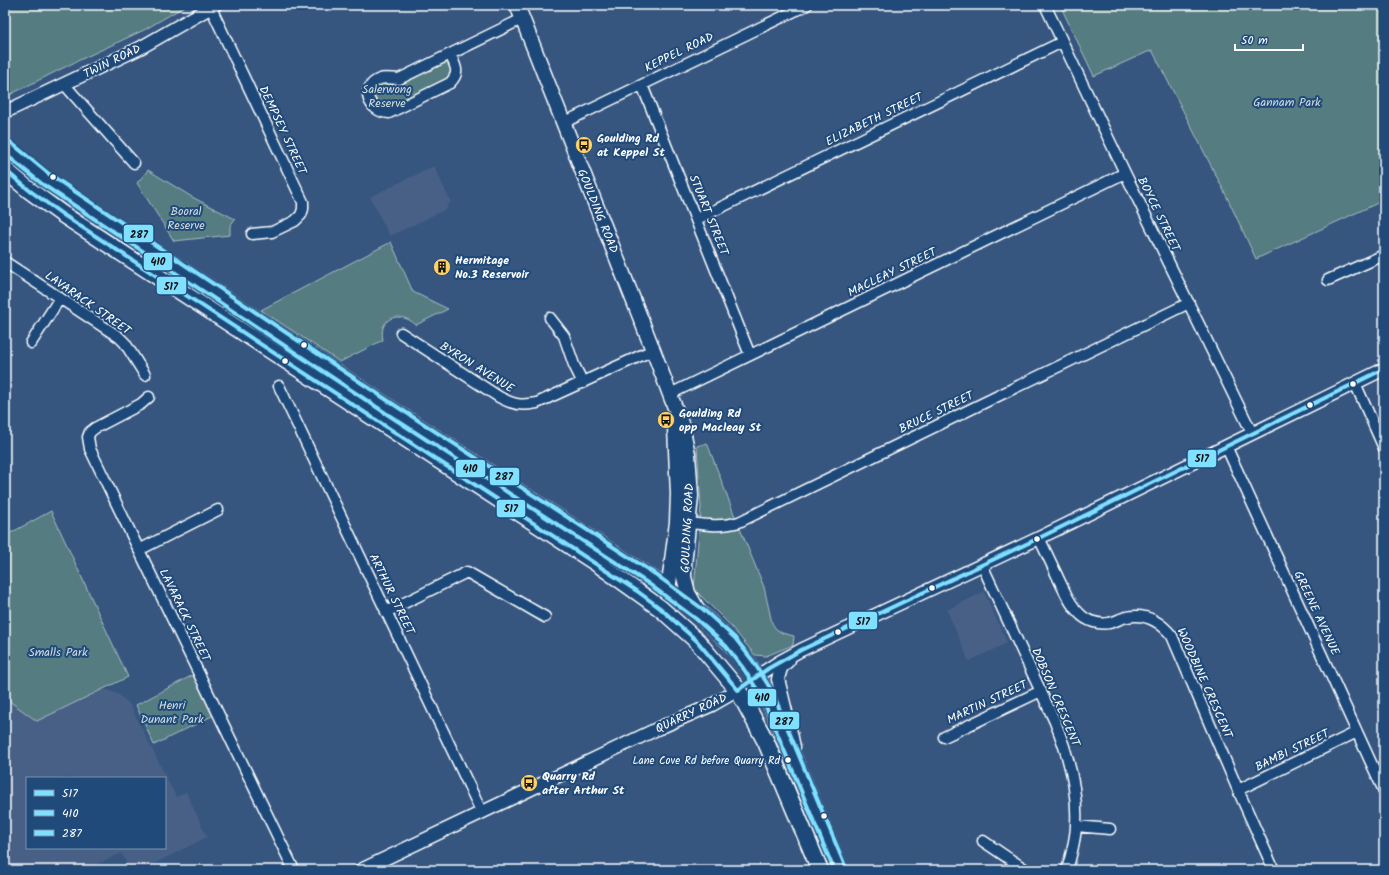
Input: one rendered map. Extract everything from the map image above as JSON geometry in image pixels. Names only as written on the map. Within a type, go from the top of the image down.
[{"type":"highway","points":[[5,146],[52,184],[668,591],[700,614],[730,642],[768,694],[840,870]]},
{"type":"highway","points":[[5,170],[62,214],[607,570],[660,608],[697,641],[738,690],[766,742],[819,870]]},
{"type":"highway","name":"GOULDING ROAD","points":[[668,591],[672,604],[697,641]]},
{"type":"highway","name":"QUARRY ROAD","points":[[738,690],[756,677]]},
{"type":"main road","name":"GOULDING ROAD","points":[[517,5],[682,426],[688,454],[691,496],[683,523],[668,591]]},
{"type":"main road","name":"GOULDING ROAD","points":[[683,523],[685,581],[690,599],[700,614]]},
{"type":"street","name":"KEPPEL ROAD","points":[[563,123],[807,5]]},
{"type":"street","name":"BOYCE STREET","points":[[1045,5],[1252,433]]},
{"type":"street","name":"TWIN ROAD","points":[[5,112],[140,48],[213,6]]},
{"type":"street","name":"DEMPSEY STREET","points":[[213,6],[303,202],[301,215],[295,221],[272,232],[252,234]]},
{"type":"street","points":[[450,54],[457,73],[455,78],[450,83],[388,113],[379,111],[370,103],[368,94],[374,82],[380,79],[399,78],[522,19]]},
{"type":"street","name":"ELIZABETH STREET","points":[[697,219],[1062,42]]},
{"type":"street","points":[[64,84],[134,163]]},
{"type":"street","name":"STUART STREET","points":[[642,85],[697,219],[750,355]]},
{"type":"street","name":"MACLEAY STREET","points":[[670,394],[1125,173]]},
{"type":"street","points":[[1328,280],[1384,255]]},
{"type":"street","name":"LAVARACK STREET","points":[[5,262],[119,337],[125,343],[145,375]]},
{"type":"street","points":[[31,343],[60,298]]},
{"type":"street","name":"BRUCE STREET","points":[[683,523],[718,526],[739,522],[1189,303]]},
{"type":"street","points":[[550,318],[564,336],[574,365],[583,382]]},
{"type":"street","name":"BYRON AVENUE","points":[[401,333],[499,397],[511,403],[524,406],[537,403],[653,350]]},
{"type":"street","name":"QUARRY ROAD","points":[[756,677],[801,650],[1039,538],[1384,369]]},
{"type":"street","points":[[1355,383],[1384,448]]},
{"type":"street","name":"ARTHUR STREET","points":[[279,386],[482,813]]},
{"type":"street","name":"LAVARACK STREET","points":[[149,397],[141,404],[90,432],[88,437],[90,449],[294,870]]},
{"type":"street","name":"GREENE AVENUE","points":[[1226,446],[1384,791]]},
{"type":"street","points":[[139,550],[218,510]]},
{"type":"street","name":"WOODBINE CRESCENT","points":[[1039,538],[1073,606],[1085,618],[1093,622],[1109,623],[1127,617],[1147,617],[1154,619],[1167,630],[1175,643],[1274,870]]},
{"type":"street","name":"DOBSON CRESCENT","points":[[982,565],[1064,745],[1070,766],[1076,808],[1076,826],[1067,870]]},
{"type":"street","points":[[386,612],[467,572],[545,617]]},
{"type":"street","points":[[796,765],[792,734],[778,679],[781,668],[801,650]]},
{"type":"street","name":"QUARRY ROAD","points":[[361,870],[659,728],[712,705],[738,690]]},
{"type":"street","name":"MARTIN STREET","points":[[944,736],[1040,691]]},
{"type":"street","name":"BAMBI STREET","points":[[1238,790],[1357,732]]},
{"type":"street","points":[[1076,826],[1110,829]]},
{"type":"street","points":[[983,841],[1026,870]]},
{"type":"shaded area","points":[[434,166],[451,203],[446,205],[448,208],[390,236],[370,197]]},
{"type":"shaded area","points":[[984,592],[1007,643],[969,661],[947,610]]},
{"type":"shaded area","points":[[104,689],[118,694],[130,705],[166,777],[176,797],[186,792],[207,837],[141,870],[130,870],[122,853],[84,870],[5,870],[5,698],[37,721]]},
{"type":"green space","points":[[5,5],[187,5],[144,30],[5,97]]},
{"type":"green space","name":"Gannam Park","points":[[1060,5],[1384,5],[1384,205],[1382,201],[1256,259],[1225,193],[1152,50],[1094,76]]},
{"type":"green space","name":"Salerwong Reserve","points":[[446,61],[451,66],[452,76],[391,108],[380,108],[372,96],[374,90],[381,84]]},
{"type":"green space","name":"Booral Reserve","points":[[148,170],[192,197],[235,219],[230,226],[230,235],[174,241],[137,183]]},
{"type":"green space","points":[[391,242],[413,292],[448,309],[416,325],[410,320],[397,317],[392,318],[387,321],[384,326],[382,332],[383,340],[340,362],[261,310]]},
{"type":"green space","points":[[707,443],[764,587],[772,623],[776,629],[782,633],[794,636],[793,645],[766,656],[755,655],[728,623],[694,589],[701,507],[697,446]]},
{"type":"green space","name":"Smalls Park","points":[[51,511],[128,677],[37,721],[5,698],[5,536]]},
{"type":"green space","name":"Henri Dunant Park","points":[[195,674],[214,715],[154,745],[136,705]]},
{"type":"transit line","name":"287","points":[[9,141],[49,174],[393,404],[655,574],[704,610],[735,638],[753,661],[772,691],[846,868]]},
{"type":"transit line","name":"410","points":[[5,154],[42,184],[387,414],[649,584],[696,619],[726,646],[743,668],[762,697],[834,870]]},
{"type":"transit line","name":"517","points":[[5,170],[62,214],[637,591],[660,608],[697,641],[738,690],[769,668],[801,650],[1039,538],[1384,369]]},
{"type":"place","name":"Goulding Rd at Keppel St","points":[[584,145]]},
{"type":"place","name":"Hermitage No.3 Reservoir","points":[[442,267]]},
{"type":"place","name":"Goulding Rd opp Macleay St","points":[[666,420]]},
{"type":"place","name":"Lane Cove Rd before Quarry Rd","points":[[788,760]]},
{"type":"place","name":"Quarry Rd after Arthur St","points":[[529,783]]}]
